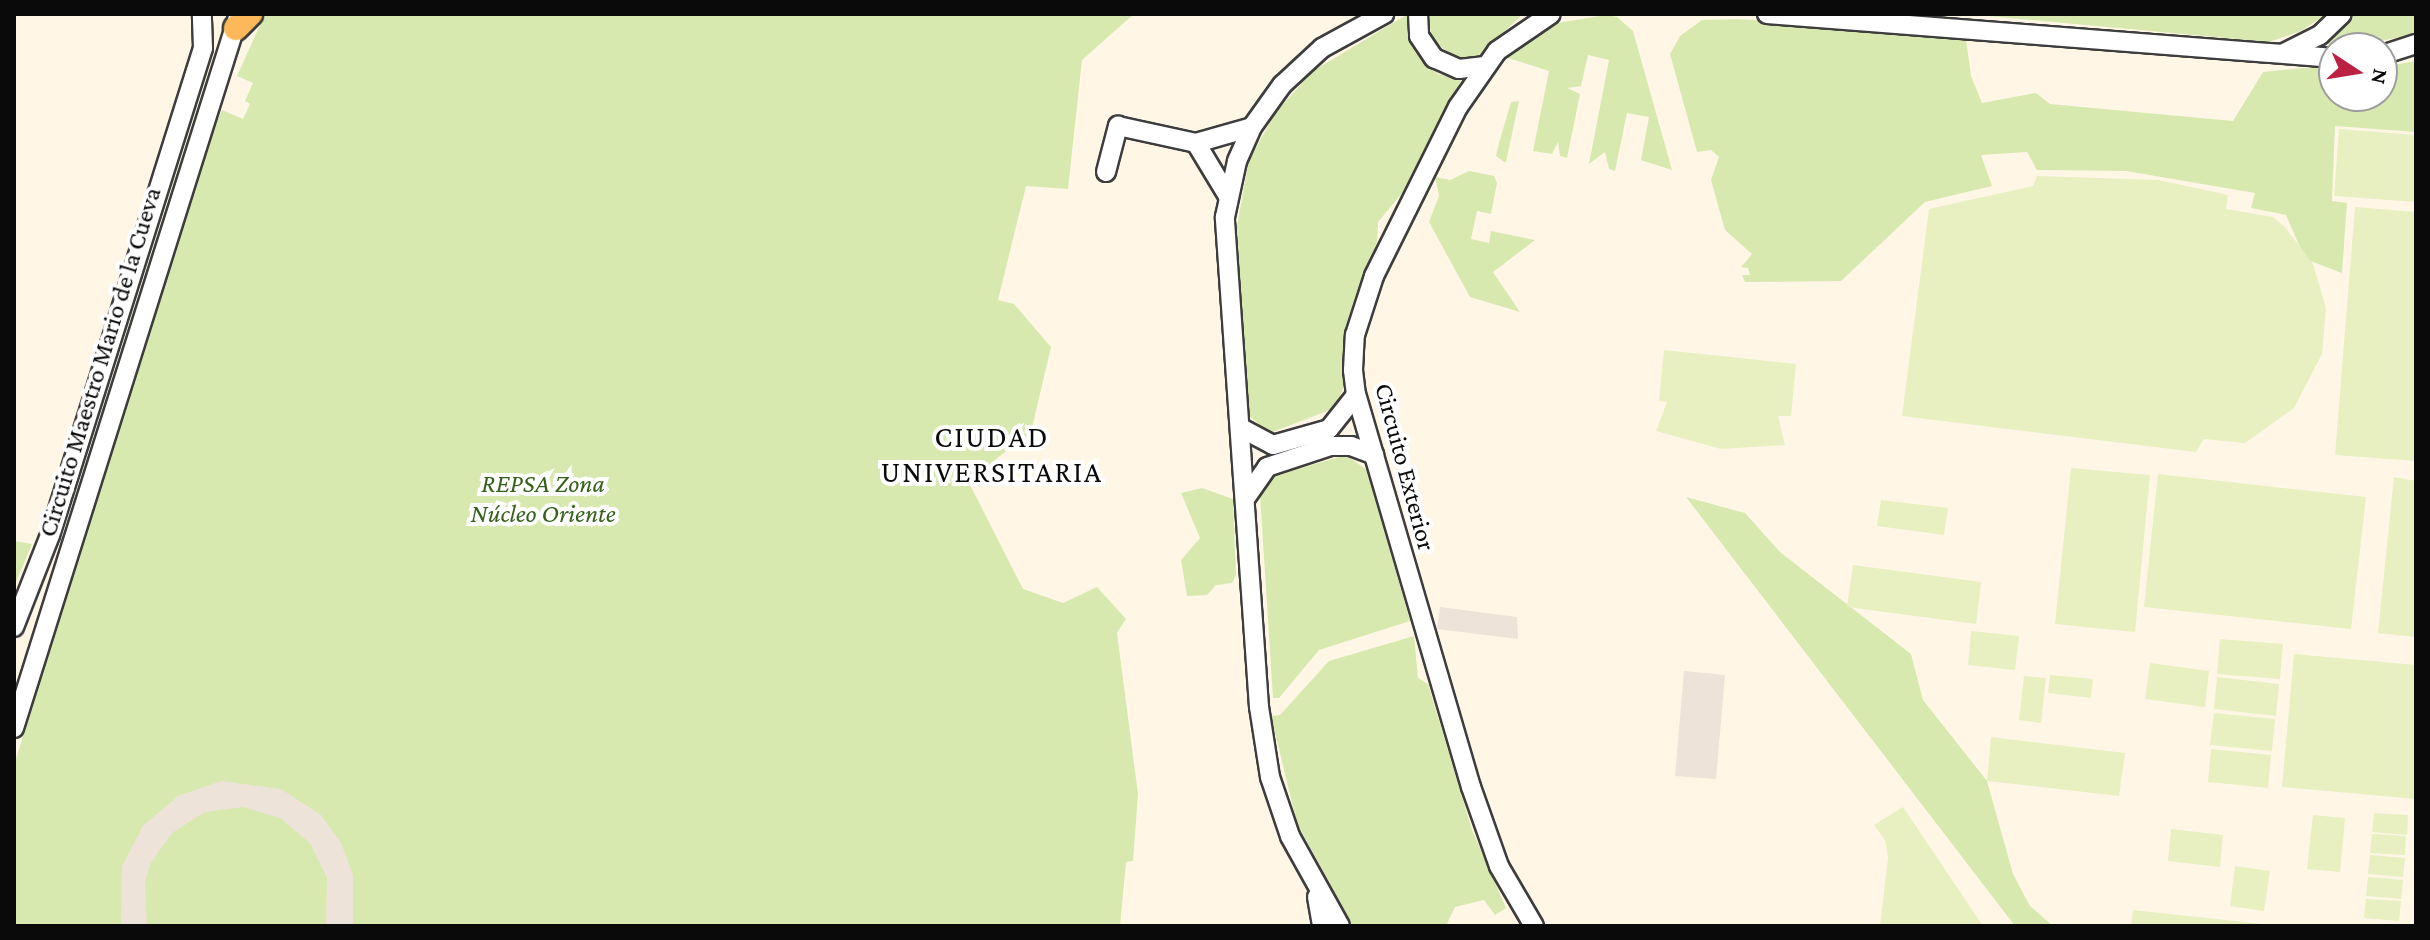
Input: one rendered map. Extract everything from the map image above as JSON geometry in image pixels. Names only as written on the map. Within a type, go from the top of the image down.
[{"type":"street","points":[[1340,926],[1313,883],[1270,777],[1259,707],[1247,496],[1225,249],[1228,196],[1252,127],[1305,62],[1384,14]]},
{"type":"street","points":[[1418,14],[1419,36],[1434,58],[1459,69],[1483,66]]},
{"type":"street","name":"Circuito Exterior","points":[[1534,926],[1499,866],[1471,787],[1356,395],[1355,335],[1366,296],[1415,189],[1483,66],[1521,30],[1551,14]]},
{"type":"street","points":[[1767,14],[2318,56]]},
{"type":"street","points":[[1945,14],[1961,27]]},
{"type":"street","points":[[2284,53],[2320,35],[2342,14]]},
{"type":"street","points":[[200,16],[241,19]]},
{"type":"street","name":"Circuito Maestro Mario de la Cueva","points":[[14,627],[50,535],[198,63],[200,16]]},
{"type":"street","name":"Circuito Maestro Mario de la Cueva","points":[[14,728],[241,19]]},
{"type":"street","points":[[1106,172],[1118,126],[1196,143],[1252,127]]},
{"type":"street","points":[[1196,143],[1228,196]]},
{"type":"street","points":[[1241,428],[1273,445],[1329,429],[1356,395]]},
{"type":"street","points":[[1247,496],[1267,467],[1331,446],[1351,446],[1374,455]]},
{"type":"street","points":[[1313,883],[1322,926]]},
{"type":"green space","name":"REPSA Zona Núcleo Oriente","points":[[265,14],[1134,14],[1082,60],[1068,189],[1026,186],[998,300],[1014,304],[1051,347],[1031,432],[968,481],[1023,589],[1063,603],[1097,587],[1126,619],[1117,633],[1138,794],[1133,861],[1126,862],[1120,926],[14,926],[14,765],[213,131],[222,110],[243,119],[250,104],[245,101],[253,83],[237,76]]},
{"type":"green space","points":[[1408,14],[1409,39],[1421,59],[1438,74],[1461,80],[1402,193],[1378,222],[1377,242],[1348,319],[1344,386],[1335,408],[1270,433],[1248,415],[1237,226],[1249,160],[1276,112],[1313,71]]},
{"type":"green space","points":[[1428,14],[1523,14],[1475,59],[1459,60],[1432,40]]},
{"type":"green space","points":[[1966,14],[2327,14],[2301,31],[2269,42]]},
{"type":"green space","points":[[2354,14],[2414,14],[2416,34],[2398,38],[2398,32],[2332,32]]},
{"type":"green space","points":[[1606,15],[1617,17],[1633,31],[1672,170],[1641,160],[1649,117],[1627,113],[1615,171],[1609,169],[1605,152],[1589,164],[1609,60],[1588,55],[1581,86],[1567,88],[1580,94],[1567,158],[1560,156],[1558,142],[1552,154],[1533,151],[1549,71],[1505,57],[1557,23]]},
{"type":"green space","points":[[1738,19],[1965,32],[1971,76],[1982,103],[2036,93],[2050,104],[2233,121],[2263,72],[2318,67],[2318,112],[2398,112],[2398,64],[2416,61],[2416,132],[2335,126],[2332,201],[2347,203],[2342,273],[2305,259],[2286,215],[2251,208],[2255,193],[2126,171],[2037,170],[2027,152],[1981,155],[1992,186],[1925,202],[1841,281],[1745,282],[1742,275],[1750,275],[1748,268],[1741,267],[1752,254],[1725,230],[1711,180],[1719,157],[1711,150],[1697,152],[1670,54],[1680,36],[1702,20]]},
{"type":"green space","points":[[1519,101],[1504,162],[1496,156],[1499,143],[1511,102]]},
{"type":"green space","points":[[2339,129],[2416,135],[2416,202],[2334,196]]},
{"type":"green space","points":[[1469,171],[1494,176],[1497,183],[1491,214],[1477,211],[1471,239],[1489,243],[1491,231],[1535,240],[1493,272],[1520,312],[1470,297],[1429,222],[1439,196],[1435,177],[1450,180]]},
{"type":"green space","points":[[2037,176],[2159,180],[2228,195],[2226,209],[2273,217],[2285,227],[2313,264],[2326,308],[2322,354],[2294,408],[2245,443],[2204,439],[2196,452],[1902,416],[1929,209],[2033,186]]},
{"type":"green space","points":[[2355,207],[2416,212],[2416,461],[2335,455]]},
{"type":"green space","points":[[1664,350],[1796,364],[1791,416],[1778,416],[1785,445],[1721,449],[1656,431],[1667,402],[1659,401]]},
{"type":"green space","points":[[1346,455],[1367,470],[1410,621],[1319,650],[1279,698],[1273,698],[1260,495],[1273,476]]},
{"type":"green space","points":[[2071,468],[2150,475],[2135,632],[2055,624]]},
{"type":"green space","points":[[2158,474],[2366,497],[2351,629],[2144,607]]},
{"type":"green space","points":[[2394,477],[2416,481],[2416,637],[2378,633]]},
{"type":"green space","points":[[1202,488],[1233,499],[1236,575],[1232,583],[1216,585],[1207,595],[1187,596],[1181,560],[1200,538],[1181,493]]},
{"type":"green space","points":[[1686,497],[1745,513],[1780,552],[1911,654],[1923,700],[1987,781],[2013,874],[2030,906],[2053,926],[2015,926]]},
{"type":"green space","points":[[1881,500],[1948,508],[1944,535],[1877,526]]},
{"type":"green space","points":[[14,541],[32,544],[14,587]]},
{"type":"green space","points":[[1853,565],[1981,582],[1976,624],[1847,607]]},
{"type":"green space","points":[[1971,631],[2019,636],[2015,670],[1968,665]]},
{"type":"green space","points":[[1414,636],[1418,678],[1428,684],[1472,830],[1506,908],[1495,915],[1484,900],[1455,907],[1446,926],[1353,926],[1297,823],[1271,716],[1280,715],[1329,661]]},
{"type":"green space","points":[[2220,639],[2283,644],[2280,679],[2217,674]]},
{"type":"green space","points":[[2294,654],[2416,665],[2416,799],[2282,787]]},
{"type":"green space","points":[[2150,663],[2209,671],[2205,707],[2145,699]]},
{"type":"green space","points":[[2050,675],[2093,679],[2091,698],[2048,693]]},
{"type":"green space","points":[[2024,676],[2046,678],[2041,723],[2019,720]]},
{"type":"green space","points":[[2217,677],[2279,684],[2276,716],[2214,709]]},
{"type":"green space","points":[[2214,713],[2275,719],[2272,751],[2210,745]]},
{"type":"green space","points":[[1991,737],[2125,753],[2119,796],[1987,781]]},
{"type":"green space","points":[[2211,749],[2271,755],[2268,788],[2208,782]]},
{"type":"green space","points":[[1903,807],[1983,926],[1880,926],[1888,858],[1885,840],[1874,825]]},
{"type":"green space","points":[[2374,813],[2408,815],[2407,835],[2372,832]]},
{"type":"green space","points":[[2313,815],[2345,818],[2340,872],[2307,869]]},
{"type":"green space","points":[[2171,829],[2223,835],[2220,867],[2168,861]]},
{"type":"green space","points":[[2372,834],[2406,836],[2405,855],[2370,853]]},
{"type":"green space","points":[[2370,855],[2405,858],[2403,877],[2368,874]]},
{"type":"green space","points":[[2235,866],[2270,871],[2264,911],[2230,906]]},
{"type":"green space","points":[[2368,877],[2403,880],[2401,899],[2366,896]]},
{"type":"green space","points":[[2366,899],[2401,901],[2399,921],[2364,918]]},
{"type":"green space","points":[[2133,910],[2262,924],[2131,926]]},
{"type":"shaded area","points":[[1440,607],[1517,617],[1518,639],[1437,629]]},
{"type":"shaded area","points":[[1684,671],[1725,675],[1716,779],[1675,776]]},
{"type":"shaded area","points":[[221,781],[281,789],[321,815],[341,843],[353,875],[353,926],[326,926],[327,878],[310,843],[280,818],[243,807],[205,812],[172,833],[150,864],[145,884],[147,926],[121,926],[122,866],[143,826],[178,796]]},
{"type":"district","name":"CIUDAD UNIVERSITARIA","points":[[992,454]]}]
